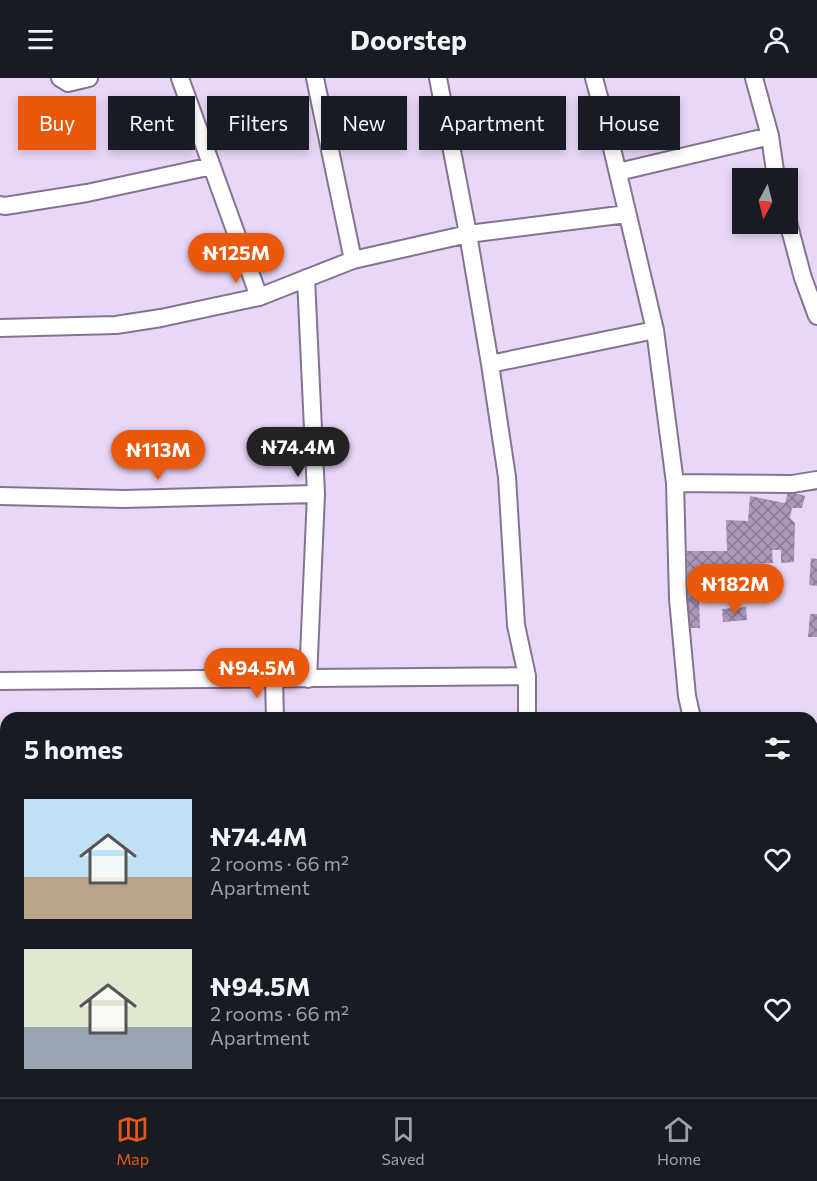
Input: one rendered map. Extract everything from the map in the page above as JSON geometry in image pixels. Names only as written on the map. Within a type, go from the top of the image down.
[{"type":"street","points":[[60,78],[68,83],[88,78]]},
{"type":"street","points":[[180,78],[259,297]]},
{"type":"street","points":[[315,78],[353,260]]},
{"type":"street","points":[[438,78],[468,234],[507,477],[516,625],[527,676],[527,712]]},
{"type":"street","points":[[594,78],[655,330],[675,483],[678,599],[687,696],[691,712]]},
{"type":"street","points":[[754,78],[770,136],[775,168]]},
{"type":"street","points":[[618,172],[770,136]]},
{"type":"street","points":[[0,205],[5,207],[87,193],[212,166]]},
{"type":"street","points":[[0,328],[116,325],[161,318],[259,297],[353,260],[468,234],[627,214]]},
{"type":"street","points":[[791,234],[803,278],[817,316]]},
{"type":"street","points":[[306,278],[316,494],[308,679]]},
{"type":"street","points":[[490,364],[655,330]]},
{"type":"street","points":[[675,483],[792,484],[817,480]]},
{"type":"street","points":[[0,496],[124,499],[316,494]]},
{"type":"street","points":[[0,681],[527,676]]},
{"type":"street","points":[[274,679],[274,712]]},
{"type":"building","points":[[788,491],[805,496],[802,508],[792,508],[790,518],[795,523],[794,562],[781,563],[781,550],[772,550],[773,563],[740,565],[741,571],[772,573],[771,584],[741,583],[739,597],[711,597],[709,582],[702,581],[703,569],[727,571],[727,564],[698,565],[700,628],[688,628],[687,551],[727,551],[726,520],[748,521],[750,496],[785,503]]},
{"type":"building","points":[[811,558],[817,559],[817,586],[809,585]]},
{"type":"building","points":[[746,607],[747,620],[723,622],[722,609]]},
{"type":"building","points":[[810,614],[817,614],[817,637],[808,637]]}]
